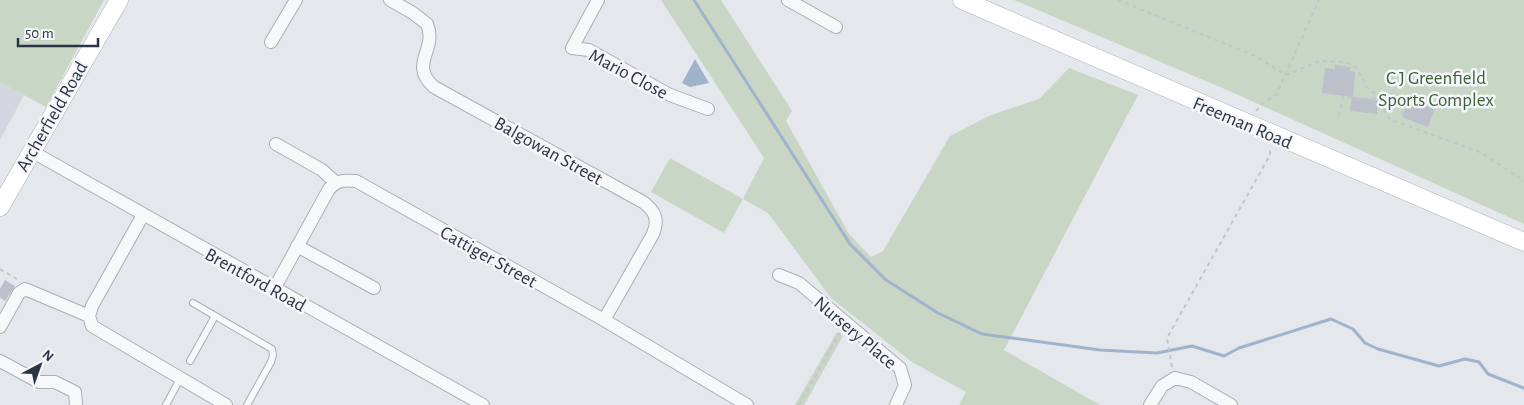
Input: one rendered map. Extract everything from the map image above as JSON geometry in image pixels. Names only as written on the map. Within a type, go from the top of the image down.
[{"type":"street","name":"Archerfield Road","points":[[0,207],[119,0]]},
{"type":"street","points":[[271,42],[296,0]]},
{"type":"street","name":"Balgowan Street","points":[[390,0],[413,13],[427,24],[430,40],[422,66],[427,81],[434,87],[642,202],[654,212],[656,220],[653,234],[604,320]]},
{"type":"street","name":"Mario Close","points":[[598,0],[572,48],[589,50],[670,95],[708,109]]},
{"type":"street","points":[[788,0],[836,27]]},
{"type":"street","name":"Freeman Road","points":[[962,0],[1524,242]]},
{"type":"street","points":[[274,289],[329,189],[335,182],[322,170],[276,144]]},
{"type":"street","name":"Brentford Road","points":[[31,151],[482,405]]},
{"type":"street","name":"Cattiger Street","points":[[335,182],[344,180],[356,181],[604,320],[747,405]]},
{"type":"street","points":[[144,215],[92,306],[89,316],[92,326],[100,333],[226,405]]},
{"type":"street","points":[[298,246],[374,288]]},
{"type":"street","name":"Nursery Place","points":[[779,275],[799,283],[900,368],[905,385],[896,405]]},
{"type":"street","points":[[0,327],[19,293],[25,289],[89,316]]},
{"type":"street","points":[[0,361],[39,382],[55,382],[75,392],[76,405]]},
{"type":"street","points":[[1150,405],[1162,386],[1169,380],[1183,379],[1231,405]]},
{"type":"lane","points":[[193,304],[272,349],[271,362],[247,405]]},
{"type":"lane","points":[[190,361],[215,316]]},
{"type":"lane","points":[[166,405],[180,379]]},
{"type":"path","points":[[1118,0],[1255,56],[1286,75]]},
{"type":"path","points":[[1256,112],[1264,102],[1276,95],[1319,0]]},
{"type":"path","points":[[1286,75],[1320,61],[1346,62],[1356,67],[1369,90],[1382,98],[1385,113],[1391,120],[1480,152],[1524,181]]},
{"type":"path","points":[[1339,116],[1343,97],[1379,99],[1391,93],[1407,99],[1401,116]]},
{"type":"path","points":[[1172,356],[1168,343],[1169,334],[1270,155],[1269,146]]},
{"type":"path","points":[[0,269],[18,279],[25,289]]},
{"type":"path","points":[[799,405],[846,323]]},
{"type":"shaded area","points":[[0,82],[24,95],[0,140]]},
{"type":"green space","points":[[0,0],[104,0],[46,107],[0,82]]},
{"type":"green space","points":[[661,0],[721,0],[792,111],[786,121],[849,234],[871,257],[883,251],[950,136],[991,115],[1039,99],[1069,68],[1138,95],[1004,350],[1100,405],[959,405],[966,392],[912,362],[831,298],[768,213],[743,199],[764,158]]},
{"type":"green space","name":"C J Greenfield Sports Complex","points":[[1014,0],[1524,0],[1524,224],[1234,93]]},
{"type":"green space","points":[[670,158],[743,199],[724,233],[651,192]]},
{"type":"green space","points":[[837,332],[843,336],[804,405],[795,405]]},
{"type":"water","points":[[695,59],[709,83],[690,87],[682,83]]},
{"type":"building","points":[[1335,65],[1351,67],[1350,71],[1355,72],[1353,97],[1322,93],[1325,68],[1335,69]]},
{"type":"building","points":[[1352,97],[1378,100],[1377,114],[1350,111]]},
{"type":"building","points":[[1409,99],[1435,109],[1428,127],[1402,117]]},
{"type":"building","points":[[5,280],[15,286],[5,301],[0,297],[0,289]]},
{"type":"waterway","points":[[694,0],[850,244],[886,280],[938,313],[982,334],[1100,350],[1157,353],[1192,346],[1224,356],[1239,348],[1331,319],[1353,329],[1365,343],[1378,349],[1439,366],[1465,359],[1479,362],[1488,374],[1524,388]]}]
